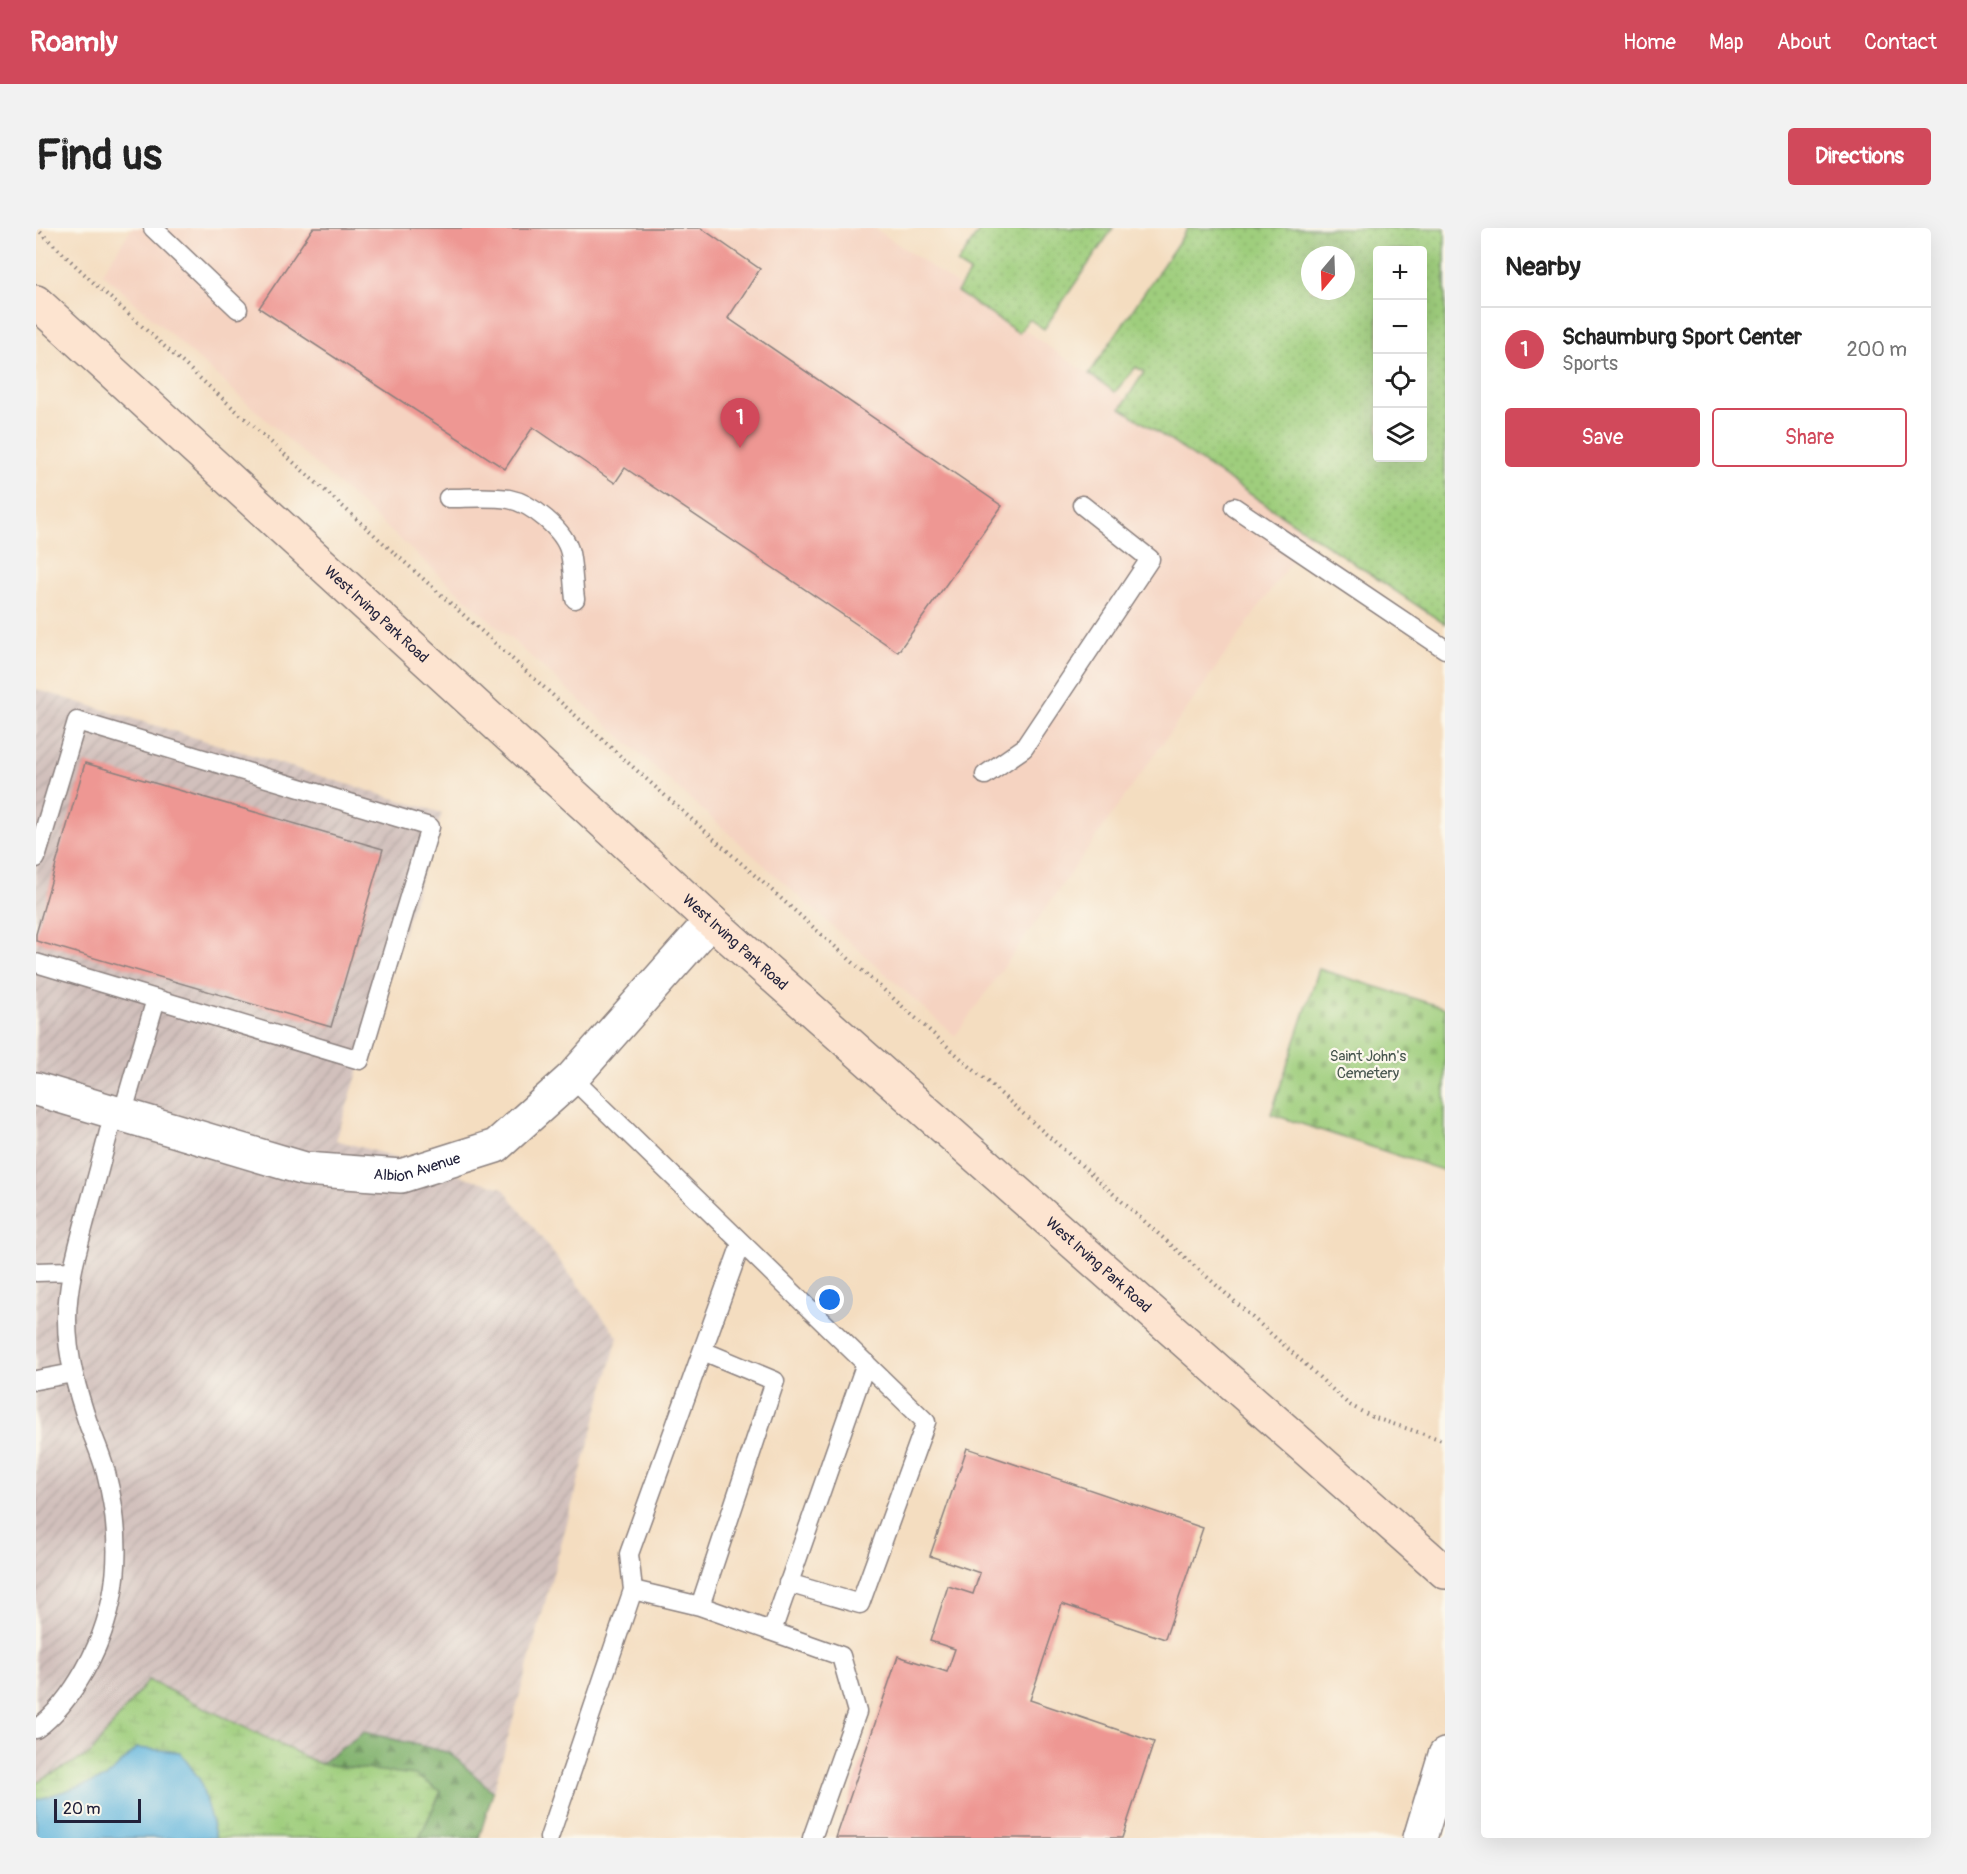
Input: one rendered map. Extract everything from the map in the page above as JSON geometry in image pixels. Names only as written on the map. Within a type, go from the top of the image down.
[{"type":"main road","name":"West Irving Park Road","points":[[36,302],[711,921],[1445,1572]]},
{"type":"street","name":"Albion Avenue","points":[[36,1089],[305,1169],[401,1176],[496,1146],[572,1078],[711,921]]},
{"type":"street","points":[[1420,1838],[1445,1755]]},
{"type":"lane","points":[[153,228],[238,309]]},
{"type":"lane","points":[[448,498],[508,499],[524,504],[545,518],[558,530],[570,551],[575,599]]},
{"type":"lane","points":[[986,775],[1024,748],[1150,559],[1082,505]]},
{"type":"lane","points":[[1234,507],[1445,649]]},
{"type":"lane","points":[[36,858],[77,721],[430,827],[360,1060],[36,963]]},
{"type":"lane","points":[[36,1729],[48,1720],[74,1689],[98,1646],[112,1606],[117,1560],[114,1517],[106,1472],[79,1396],[70,1361],[67,1319],[72,1271],[118,1113],[156,999]]},
{"type":"lane","points":[[572,1078],[926,1422],[860,1604],[788,1583]]},
{"type":"lane","points":[[549,1838],[633,1590],[629,1554],[741,1244]]},
{"type":"lane","points":[[36,1272],[72,1271]]},
{"type":"lane","points":[[700,1606],[775,1382],[703,1351]]},
{"type":"lane","points":[[772,1631],[866,1363]]},
{"type":"lane","points":[[36,1380],[74,1373]]},
{"type":"lane","points":[[633,1590],[700,1606],[841,1656],[857,1712],[812,1838]]},
{"type":"path","points":[[36,228],[95,284],[616,752],[1348,1404],[1380,1420],[1445,1441]]},
{"type":"shaded area","points":[[132,228],[874,228],[1315,528],[955,1036],[102,273]]},
{"type":"shaded area","points":[[36,689],[442,813],[336,1140],[503,1188],[618,1337],[493,1792],[450,1753],[364,1732],[320,1764],[148,1680],[90,1754],[36,1782]]},
{"type":"green space","points":[[981,228],[1113,228],[1044,329],[1029,319],[1019,333],[957,292],[970,272],[957,264]]},
{"type":"green space","points":[[1188,228],[1445,228],[1445,624],[1121,408],[1144,372],[1136,367],[1115,392],[1089,374]]},
{"type":"green space","name":"Saint John's Cemetery","points":[[1319,969],[1445,1008],[1445,1171],[1271,1114]]},
{"type":"green space","points":[[148,1680],[320,1764],[415,1775],[441,1791],[419,1838],[36,1838],[36,1782],[90,1754]]},
{"type":"green space","points":[[364,1732],[450,1753],[493,1792],[479,1838],[419,1838],[441,1792],[320,1764]]},
{"type":"water","points":[[137,1748],[180,1752],[200,1780],[216,1838],[36,1838],[36,1800],[106,1778]]},
{"type":"building","points":[[313,228],[701,228],[760,269],[728,318],[1002,506],[898,652],[625,468],[615,483],[533,427],[505,469],[259,308]]},
{"type":"building","points":[[85,763],[383,849],[331,1027],[36,941],[36,934]]},
{"type":"building","points":[[967,1448],[1203,1528],[1165,1639],[1062,1604],[1030,1700],[1154,1742],[1122,1838],[836,1838],[898,1656],[947,1672],[955,1649],[930,1641],[948,1586],[973,1594],[980,1573],[930,1556]]},
{"type":"place","name":"Schaumburg Sport Center","points":[[740,448]]}]
